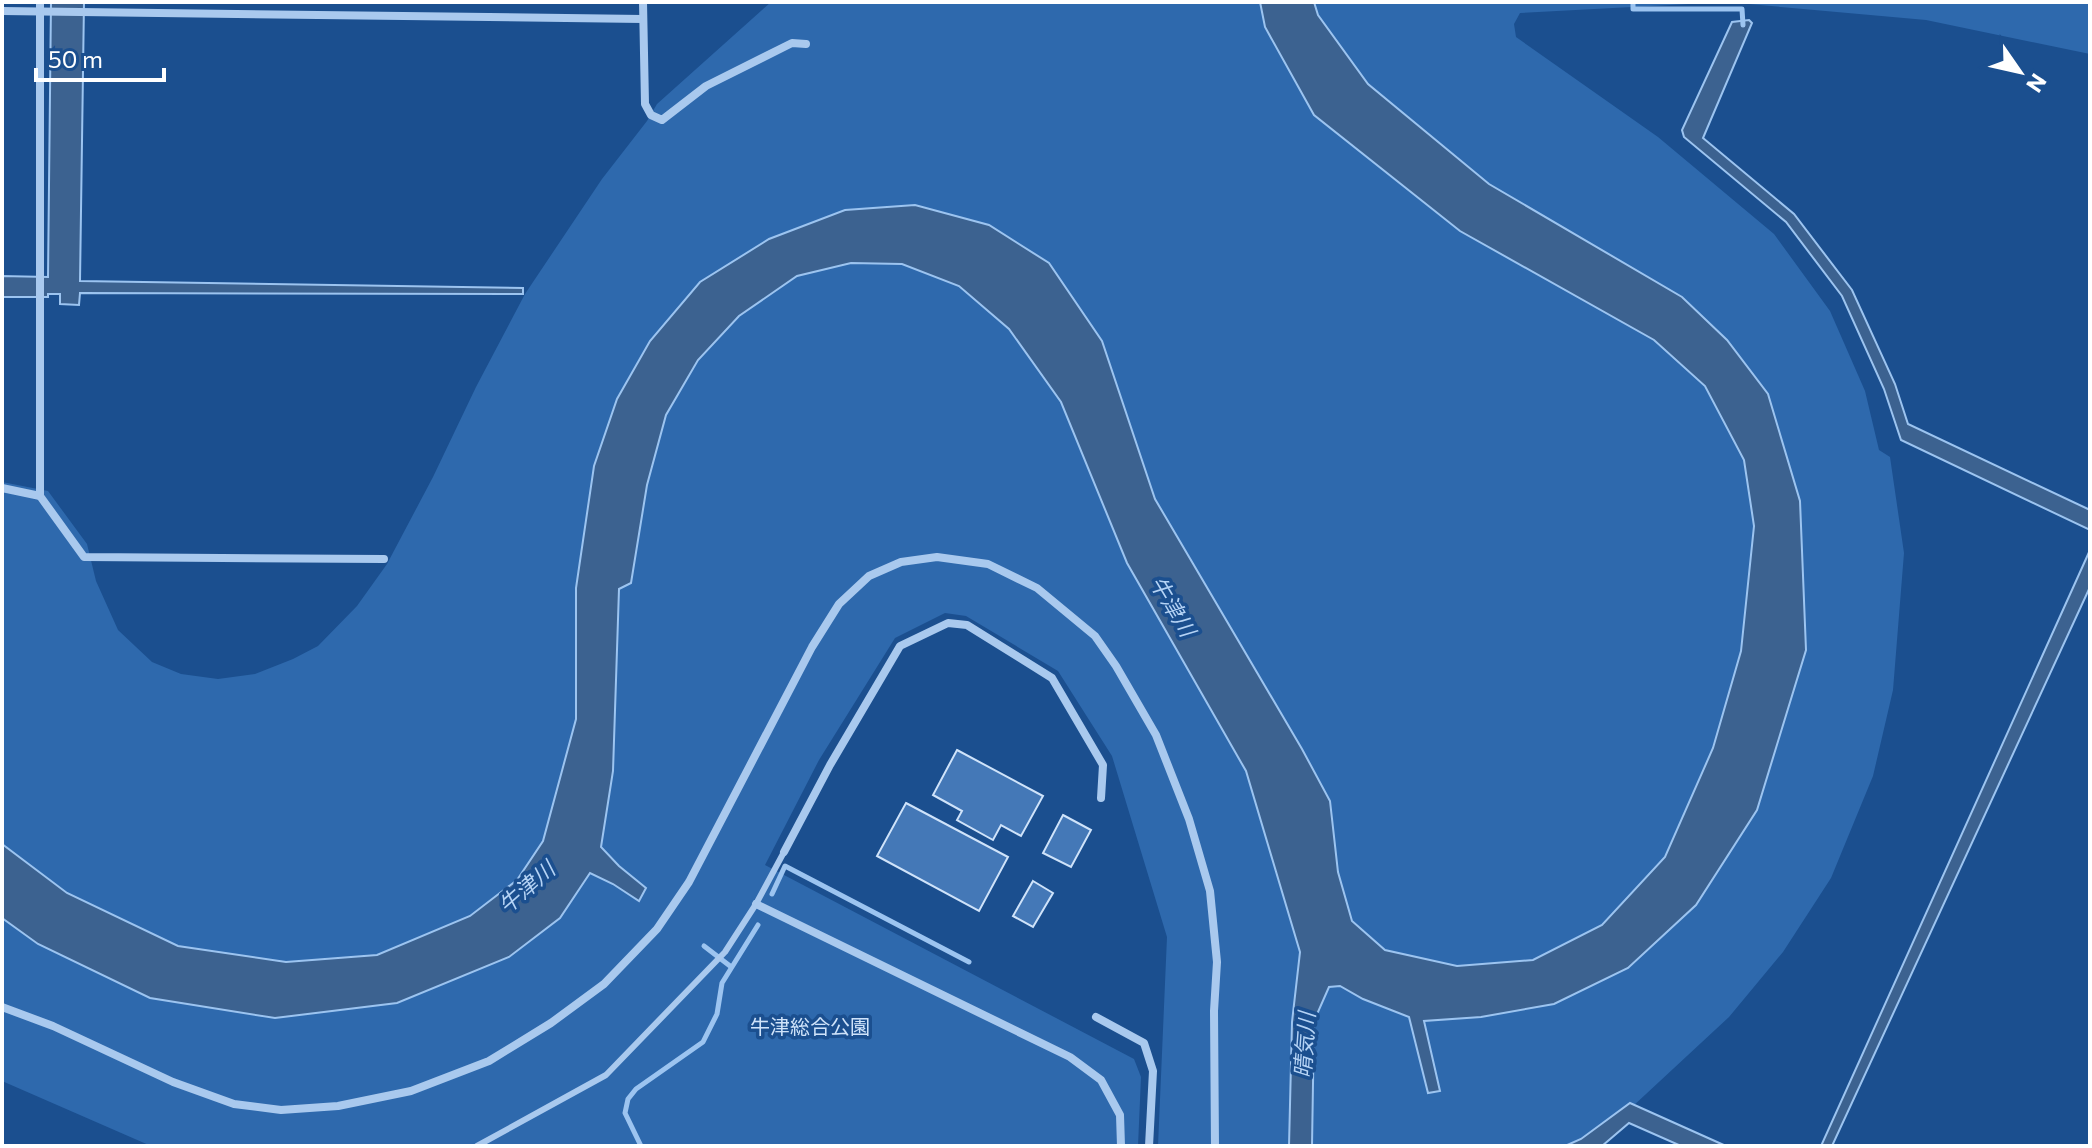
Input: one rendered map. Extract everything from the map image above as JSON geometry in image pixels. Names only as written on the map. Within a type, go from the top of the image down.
[{"type":"street","points":[[643,2],[645,104],[651,115],[662,120],[706,86],[792,43],[806,44]]},
{"type":"street","points":[[2,11],[42,8],[643,19]]},
{"type":"street","points":[[42,8],[40,496],[84,557],[384,559]]},
{"type":"street","points":[[2,488],[40,496]]},
{"type":"street","points":[[2,1007],[53,1026],[173,1082],[234,1104],[281,1110],[338,1106],[411,1091],[489,1061],[551,1023],[604,984],[657,929],[689,882],[805,660],[839,604],[869,576],[901,562],[937,557],[988,564],[1037,588],[1095,636],[1156,735],[1189,819],[1210,891],[1217,962],[1214,1011],[1215,1146]]},
{"type":"street","points":[[784,852],[830,765],[900,646],[948,623],[967,625],[1052,678],[1103,765],[1101,798]]},
{"type":"street","points":[[756,904],[1070,1057],[1101,1080],[1120,1115],[1121,1146]]},
{"type":"street","points":[[1096,1017],[1144,1043],[1153,1071],[1149,1146]]},
{"type":"lane","points":[[477,1146],[606,1075],[725,952],[784,852]]},
{"type":"green space","points":[[771,2],[1260,2],[1265,27],[1314,115],[1460,231],[1654,340],[1705,386],[1744,460],[1754,526],[1741,651],[1713,748],[1665,857],[1602,925],[1533,960],[1457,966],[1385,950],[1352,921],[1338,872],[1330,801],[1155,499],[1102,341],[989,225],[700,282],[576,588],[576,719],[543,841],[517,880],[470,916],[377,955],[286,962],[178,946],[67,893],[2,844],[2,482],[48,491],[87,544],[96,581],[118,630],[152,662],[181,674],[218,679],[255,674],[318,646],[357,606],[387,564],[525,294],[602,179],[657,104]]},
{"type":"green space","points":[[1314,2],[1726,2],[1520,13],[1514,24],[1516,37],[1658,137],[1774,234],[1830,311],[1865,391],[1879,450],[1890,457],[1904,553],[1893,690],[1873,776],[1831,878],[1783,952],[1729,1017],[1632,1107],[1565,1146],[1312,1146],[1314,1021],[1328,987],[1340,986],[1363,999],[1409,1017],[1428,1093],[1440,1091],[1424,1021],[1481,1017],[1554,1004],[1757,810],[1806,650],[1800,501],[1768,394],[1727,340],[1682,297],[1489,184],[1368,84],[1318,15]]},
{"type":"green space","points":[[1726,2],[2090,2],[2090,54],[1926,20]]},
{"type":"green space","name":"牛津総合公園","points":[[851,263],[902,264],[959,286],[1009,329],[1061,402],[1127,563],[1246,771],[1300,952],[1292,1022],[1289,1146],[1158,1146],[1167,937],[1112,756],[1058,671],[966,616],[945,613],[895,638],[819,760],[765,865],[1134,1059],[1141,1077],[1138,1146],[151,1146],[2,1081],[2,918],[38,944],[397,1003],[509,957],[560,918],[590,872],[638,901],[646,888],[601,847],[613,771],[619,588],[666,415],[698,360],[739,316],[797,276]]},
{"type":"water","points":[[51,2],[84,2],[80,281],[523,288],[523,294],[80,293],[79,305],[60,304],[60,294],[2,297],[2,276],[48,277]]},
{"type":"water","points":[[1260,2],[1314,2],[1318,15],[1368,84],[1489,184],[1682,297],[1727,340],[1768,394],[1800,501],[1806,650],[1757,810],[1696,905],[1628,968],[1554,1004],[1481,1017],[1424,1021],[1440,1091],[1428,1093],[1409,1017],[1363,999],[1340,986],[1329,987],[1314,1021],[1312,1146],[1289,1146],[1292,1022],[1300,952],[1246,771],[1127,563],[1061,402],[1009,329],[959,286],[902,264],[851,263],[797,276],[739,316],[698,360],[666,415],[647,485],[631,583],[619,589],[613,771],[601,847],[646,888],[639,901],[590,873],[560,918],[509,957],[397,1003],[275,1018],[150,998],[38,944],[2,918],[2,844],[67,893],[178,946],[286,962],[377,955],[470,916],[517,880],[543,841],[576,719],[576,588],[594,466],[617,399],[650,341],[700,282],[769,239],[845,210],[915,205],[989,225],[1049,263],[1102,341],[1155,499],[1330,801],[1338,872],[1352,921],[1385,950],[1457,966],[1533,960],[1602,925],[1665,857],[1713,748],[1741,651],[1754,526],[1744,460],[1705,386],[1654,340],[1460,231],[1314,115],[1265,27]]},
{"type":"water","points":[[1749,20],[1752,23],[1703,138],[1794,214],[1852,290],[1895,384],[1908,424],[2090,510],[2090,530],[1901,440],[1884,389],[1842,296],[1786,222],[1684,137],[1682,130],[1732,22]]},
{"type":"water","points":[[2090,550],[2090,587],[1832,1146],[1821,1146]]},
{"type":"water","points":[[1630,1103],[1726,1146],[1681,1146],[1629,1123],[1602,1146],[1565,1146],[1581,1139]]},
{"type":"building","points":[[957,750],[1043,796],[1021,836],[1001,825],[993,840],[957,820],[962,811],[933,795]]},
{"type":"building","points":[[906,803],[1008,857],[979,911],[877,856]]},
{"type":"building","points":[[1063,815],[1091,830],[1071,867],[1043,853]]},
{"type":"building","points":[[1033,881],[1053,893],[1033,927],[1013,916]]},
{"type":"waterway","points":[[1633,2],[1633,9],[1742,9],[1743,25]]},
{"type":"waterway","points":[[772,894],[785,866],[969,962]]},
{"type":"waterway","points":[[641,1146],[625,1113],[628,1099],[636,1089],[703,1042],[717,1014],[722,983],[758,925]]},
{"type":"waterway","points":[[704,946],[730,966]]},
{"type":"water label","name":"牛津川","points":[[1173,606]]},
{"type":"water label","name":"牛津川","points":[[526,887]]},
{"type":"water label","name":"晴気川","points":[[1304,1045]]}]
